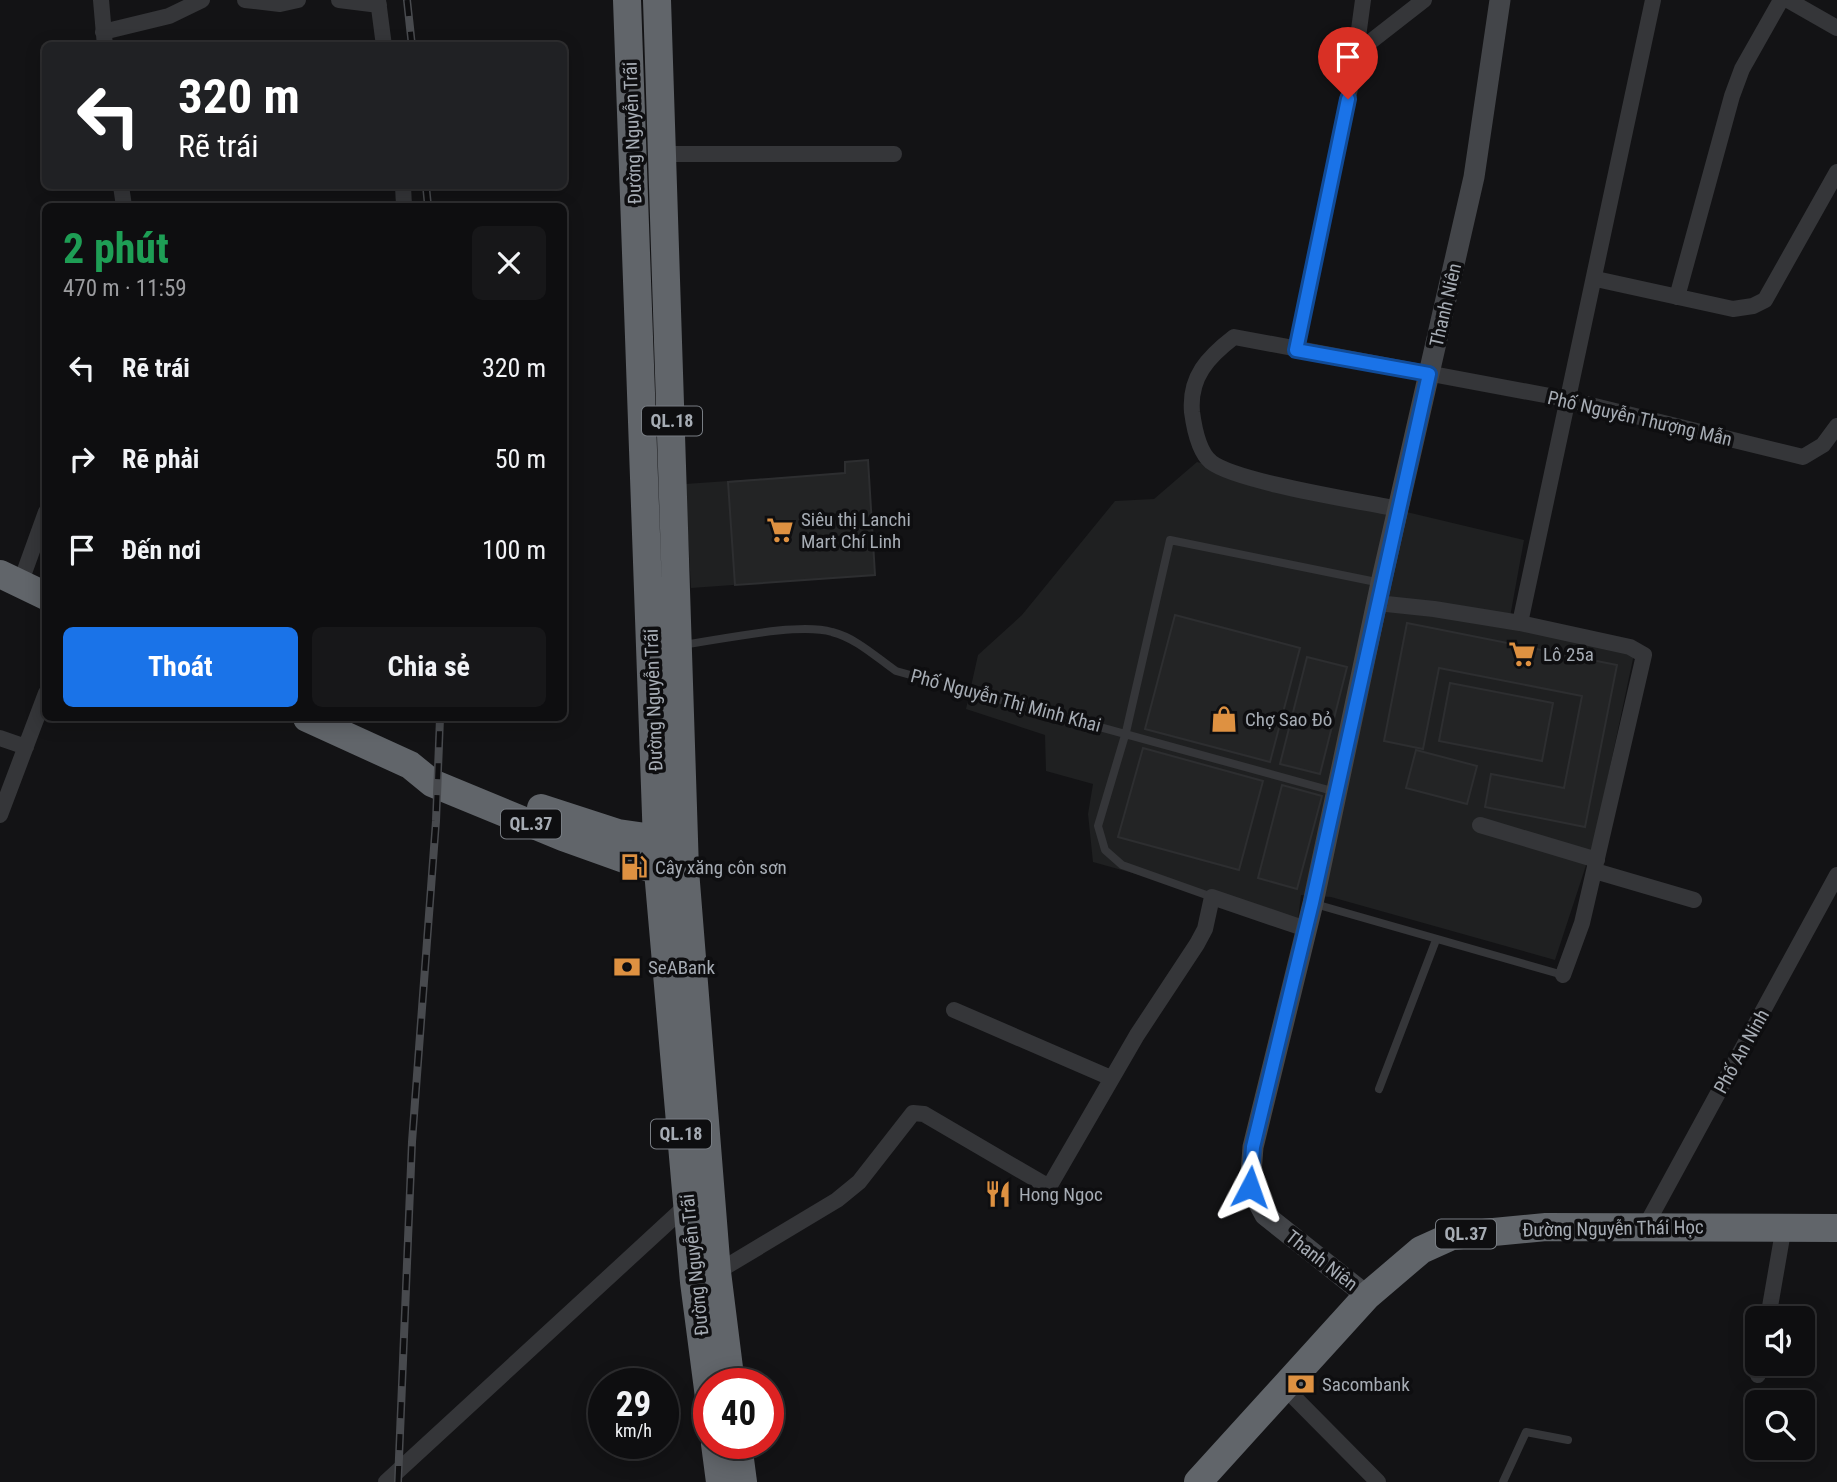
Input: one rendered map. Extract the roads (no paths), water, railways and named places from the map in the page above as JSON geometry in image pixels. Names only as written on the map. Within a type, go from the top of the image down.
[{"type":"highway","name":"Đường Nguyễn Trãi","points":[[627,0],[666,645]]},
{"type":"highway","name":"Đường Nguyễn Trãi","points":[[657,0],[662,154],[666,645],[671,870],[687,1205],[727,1368]]},
{"type":"highway","points":[[10,579],[42,594]]},
{"type":"highway","name":"QL.37","points":[[314,721],[410,765],[432,783],[563,837],[671,870]]},
{"type":"highway","name":"QL.37","points":[[410,765],[433,765],[567,818],[671,841]]},
{"type":"highway","name":"Đường Nguyễn Trãi","points":[[671,870],[705,1277],[708,1368]]},
{"type":"highway","name":"Đường Nguyễn Thái Học","points":[[1198,1482],[1367,1296],[1421,1250],[1452,1236],[1546,1227],[1837,1228]]},
{"type":"highway","points":[[717,1459],[720,1482]]},
{"type":"highway","points":[[740,1459],[743,1482]]},
{"type":"street","points":[[101,0],[104,39],[169,16],[202,0]]},
{"type":"street","points":[[245,0],[280,4],[298,0]]},
{"type":"street","points":[[339,0],[379,3],[384,42]]},
{"type":"street","points":[[1296,350],[1356,53],[1363,0]]},
{"type":"street","points":[[1356,53],[1424,0]]},
{"type":"street","name":"Thanh Niên","points":[[1367,1296],[1265,1215],[1250,1187],[1253,1147],[1312,903],[1379,593],[1474,177],[1500,0]]},
{"type":"street","points":[[1520,622],[1566,399],[1596,279],[1653,0]]},
{"type":"street","points":[[1676,297],[1732,96],[1742,69],[1781,0]]},
{"type":"street","points":[[1788,0],[1837,28]]},
{"type":"street","points":[[662,154],[894,154]]},
{"type":"street","points":[[1596,279],[1733,309],[1753,306],[1765,300],[1837,172]]},
{"type":"street","name":"Phố Nguyễn Thượng Mẫn","points":[[1398,509],[1235,473],[1209,461],[1194,430],[1191,396],[1208,357],[1234,337],[1566,399],[1803,457],[1824,445],[1837,426]]},
{"type":"street","points":[[10,579],[42,519]]},
{"type":"street","points":[[1379,593],[1434,608],[1520,622],[1630,647],[1644,655],[1582,923],[1563,975]]},
{"type":"street","points":[[0,815],[42,704]]},
{"type":"street","points":[[0,738],[26,747]]},
{"type":"street","points":[[1480,825],[1694,900]]},
{"type":"street","name":"Phố An Ninh","points":[[1645,1227],[1837,875]]},
{"type":"street","points":[[705,1277],[837,1200],[859,1182],[913,1113],[924,1114],[1049,1187],[1111,1078],[1205,929],[1212,897],[1306,929]]},
{"type":"street","points":[[954,1010],[1111,1078]]},
{"type":"street","points":[[386,1482],[687,1205]]},
{"type":"street","points":[[1770,1306],[1784,1226]]},
{"type":"street","points":[[1283,1386],[1378,1482]]},
{"type":"lane","points":[[1212,897],[1122,865],[1105,849],[1098,826],[1126,732],[1170,540],[1379,593]]},
{"type":"lane","name":"Phố Nguyễn Thị Minh Khai","points":[[666,645],[800,630],[831,631],[854,641],[896,671],[1126,732],[1336,792]]},
{"type":"lane","points":[[1312,903],[1563,975]]},
{"type":"lane","points":[[1378,1089],[1436,940]]},
{"type":"lane","points":[[1503,1482],[1526,1432],[1568,1440]]},
{"type":"railway","points":[[407,0],[412,42]]},
{"type":"railway","points":[[426,189],[428,203]]},
{"type":"railway","points":[[398,1482],[412,1142],[436,821],[440,721]]},
{"type":"place","name":"Siêu thị Lanchi Mart Chí Linh","points":[[780,530]]},
{"type":"place","name":"Lô 25a","points":[[1522,654]]},
{"type":"place","name":"Chợ Sao Đỏ","points":[[1224,719]]},
{"type":"place","name":"Cây xăng côn sơn","points":[[634,867]]},
{"type":"place","name":"SeABank","points":[[627,967]]},
{"type":"place","name":"Hong Ngoc","points":[[998,1194]]},
{"type":"place","name":"Sacombank","points":[[1301,1384]]}]
